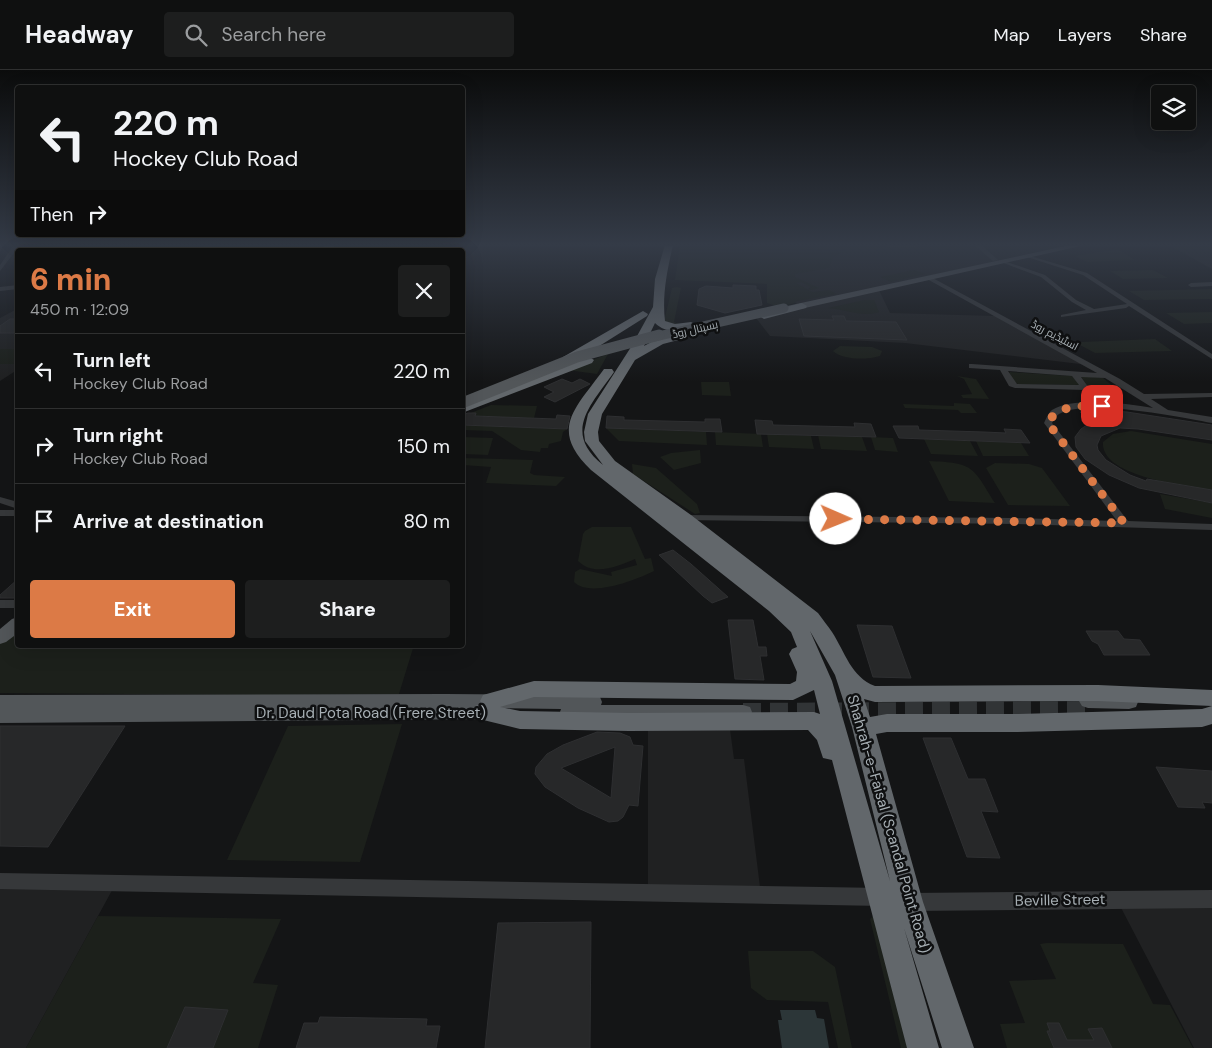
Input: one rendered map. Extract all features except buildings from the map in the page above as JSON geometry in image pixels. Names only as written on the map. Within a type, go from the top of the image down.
[{"type":"highway","points":[[603,466],[590,432],[595,414],[625,354],[642,314],[647,291]]},
{"type":"highway","points":[[659,291],[658,307],[660,323],[664,326],[678,328],[762,310],[800,305]]},
{"type":"highway","points":[[585,350],[605,354],[625,354],[659,342],[784,312],[800,305]]},
{"type":"highway","points":[[603,466],[578,448],[575,431],[581,411],[658,307]]},
{"type":"highway","points":[[465,404],[585,350],[642,314]]},
{"type":"highway","points":[[465,404],[605,354]]},
{"type":"highway","points":[[560,370],[604,378]]},
{"type":"highway","name":"Shahrah-e-Faisal (Scandal Point Road)","points":[[603,466],[684,518],[811,618],[825,637],[845,675],[863,727],[923,1048]]},
{"type":"highway","name":"Shahrah-e-Faisal (Scandal Point Road)","points":[[603,466],[776,606],[799,628],[822,681],[858,813],[958,1048]]},
{"type":"highway","points":[[776,606],[807,672],[806,685]]},
{"type":"highway","points":[[845,675],[858,688],[875,694],[1098,693],[1212,698]]},
{"type":"highway","points":[[487,706],[534,689],[793,692],[806,685]]},
{"type":"highway","points":[[487,706],[520,720],[629,722],[814,721],[821,716],[823,711],[816,694],[806,685]]},
{"type":"highway","points":[[863,727],[887,723],[1072,722],[1202,718],[1212,714]]},
{"type":"highway","points":[[814,721],[827,736],[836,767],[858,813]]},
{"type":"main road","name":"ہسپتال روڈ","points":[[800,305],[864,291]]},
{"type":"main road","name":"ہسپتال روڈ","points":[[465,404],[550,370],[599,353],[646,340],[869,291]]},
{"type":"main road","points":[[0,629],[15,616]]},
{"type":"main road","points":[[0,638],[15,626]]},
{"type":"main road","name":"Dr. Daud Pota Road (Frere Street)","points":[[0,702],[136,709]]},
{"type":"main road","points":[[1212,702],[1091,705],[1212,714]]},
{"type":"main road","name":"Dr. Daud Pota Road (Frere Street)","points":[[0,715],[136,709],[487,706],[742,708]]},
{"type":"street","name":"اسٹیڈیم روڈ","points":[[952,291],[1143,397],[1168,414]]},
{"type":"street","points":[[1061,291],[1074,301],[1093,311]]},
{"type":"street","points":[[1110,291],[1212,357]]},
{"type":"street","points":[[1063,316],[1126,306]]},
{"type":"street","points":[[972,366],[1106,376]]},
{"type":"street","points":[[1002,368],[1015,386],[1085,388],[1074,374]]},
{"type":"street","points":[[1143,397],[1212,395]]},
{"type":"street","points":[[1124,523],[1048,423],[1051,416],[1057,411],[1068,408],[1102,406],[1212,420]]},
{"type":"street","points":[[0,500],[15,509]]},
{"type":"street","points":[[0,513],[15,510]]},
{"type":"street","points":[[0,523],[15,511]]},
{"type":"street","points":[[684,518],[1124,523],[1212,527]]},
{"type":"street","points":[[0,604],[15,604]]},
{"type":"street","name":"Beville Street","points":[[0,881],[896,900],[1212,899]]},
{"type":"shaded area","points":[[671,291],[680,291],[674,322],[679,324],[664,321]]},
{"type":"shaded area","points":[[767,291],[830,291],[837,294],[797,301],[779,307],[767,303]]},
{"type":"shaded area","points":[[792,291],[863,291],[798,305],[794,302]]},
{"type":"shaded area","points":[[879,291],[890,313],[995,316],[1088,365],[905,343],[770,336],[756,318]]},
{"type":"shaded area","points":[[1129,291],[1212,291],[1212,299],[1144,300]]},
{"type":"shaded area","points":[[865,300],[874,300],[879,312],[860,314],[828,308]]},
{"type":"shaded area","points":[[15,310],[15,371],[0,381],[0,318]]},
{"type":"shaded area","points":[[1212,312],[1212,323],[1184,324],[1166,313]]},
{"type":"shaded area","points":[[1155,339],[1172,351],[1095,353],[1080,345],[1081,342]]},
{"type":"shaded area","points":[[840,346],[872,347],[882,351],[880,356],[862,359],[848,358],[833,351]]},
{"type":"shaded area","points":[[0,349],[15,349],[15,364],[0,364]]},
{"type":"shaded area","points":[[608,354],[597,374],[567,370]]},
{"type":"shaded area","points":[[1010,372],[1072,376],[1081,385],[1018,384],[1014,382]]},
{"type":"shaded area","points":[[957,376],[976,379],[989,399],[963,398],[961,395],[972,394],[964,379]]},
{"type":"shaded area","points":[[1081,377],[1102,377],[1116,389],[1089,388]]},
{"type":"shaded area","points":[[701,382],[729,382],[731,396],[702,395]]},
{"type":"shaded area","points":[[954,403],[970,404],[977,413],[961,413],[958,410],[905,408],[903,404],[954,406]]},
{"type":"shaded area","points":[[491,405],[537,406],[534,418],[465,415]]},
{"type":"shaded area","points":[[465,425],[566,430],[563,432],[561,441],[549,444],[548,448],[541,448],[540,452],[521,450],[492,431],[465,430]]},
{"type":"shaded area","points":[[606,428],[706,432],[707,445],[619,441]]},
{"type":"shaded area","points":[[1131,431],[1212,444],[1212,490],[1147,478],[1115,464],[1106,454],[1103,442],[1113,434]]},
{"type":"shaded area","points":[[715,432],[761,434],[763,447],[716,445]]},
{"type":"shaded area","points":[[767,434],[811,436],[814,449],[769,447]]},
{"type":"shaded area","points":[[818,435],[862,437],[867,451],[821,449]]},
{"type":"shaded area","points":[[465,437],[493,438],[488,455],[465,454]]},
{"type":"shaded area","points":[[871,437],[893,438],[898,452],[875,450]]},
{"type":"shaded area","points":[[924,439],[970,441],[978,456],[931,454]]},
{"type":"shaded area","points":[[976,441],[1021,443],[1029,456],[983,456]]},
{"type":"shaded area","points":[[700,450],[701,463],[674,470],[660,457],[671,453]]},
{"type":"shaded area","points":[[465,458],[533,460],[530,473],[534,475],[565,477],[556,486],[486,483],[491,467],[465,465]]},
{"type":"shaded area","points":[[929,461],[964,465],[976,474],[995,503],[949,501]]},
{"type":"shaded area","points":[[995,463],[1029,464],[1042,468],[1070,506],[1008,505],[986,468]]},
{"type":"shaded area","points":[[632,464],[656,468],[697,504],[700,513],[695,514],[633,474]]},
{"type":"shaded area","points":[[1160,494],[1212,503],[1212,518],[1165,509]]},
{"type":"shaded area","points":[[592,527],[631,527],[645,559],[651,558],[654,571],[625,583],[602,588],[581,586],[574,582],[575,572],[580,569],[612,576],[611,572],[637,565],[635,559],[614,567],[599,569],[584,566],[578,561],[583,534]]},
{"type":"shaded area","points":[[15,631],[15,648],[413,648],[399,694],[0,693],[0,643]]},
{"type":"shaded area","points":[[648,722],[729,722],[734,759],[744,759],[761,895],[648,893]]},
{"type":"shaded area","points":[[402,724],[360,862],[227,860],[288,726]]},
{"type":"shaded area","points":[[0,881],[116,883],[26,1048],[0,1048]]},
{"type":"shaded area","points":[[1212,899],[1212,1048],[1194,1048],[1117,900]]},
{"type":"shaded area","points":[[98,916],[281,919],[253,983],[278,985],[258,1048],[26,1048]]},
{"type":"shaded area","points":[[873,916],[912,1048],[901,1048],[870,919]]},
{"type":"shaded area","points":[[1040,944],[1123,944],[1153,1004],[1170,1005],[1193,1048],[1007,1048],[1000,1024],[1025,1023],[1009,981],[1056,979]]},
{"type":"shaded area","points":[[748,951],[813,951],[835,967],[852,1048],[838,1048],[828,1002],[767,1000],[751,988]]},
{"type":"shaded area","points":[[780,1010],[815,1010],[817,1018],[824,1019],[829,1048],[782,1048],[778,1020],[782,1020]]},
{"type":"tunnel","points":[[743,712],[1094,710]]},
{"type":"route","points":[[836,519],[1124,523],[1048,423],[1051,416],[1057,411],[1082,406],[1102,406]]}]
